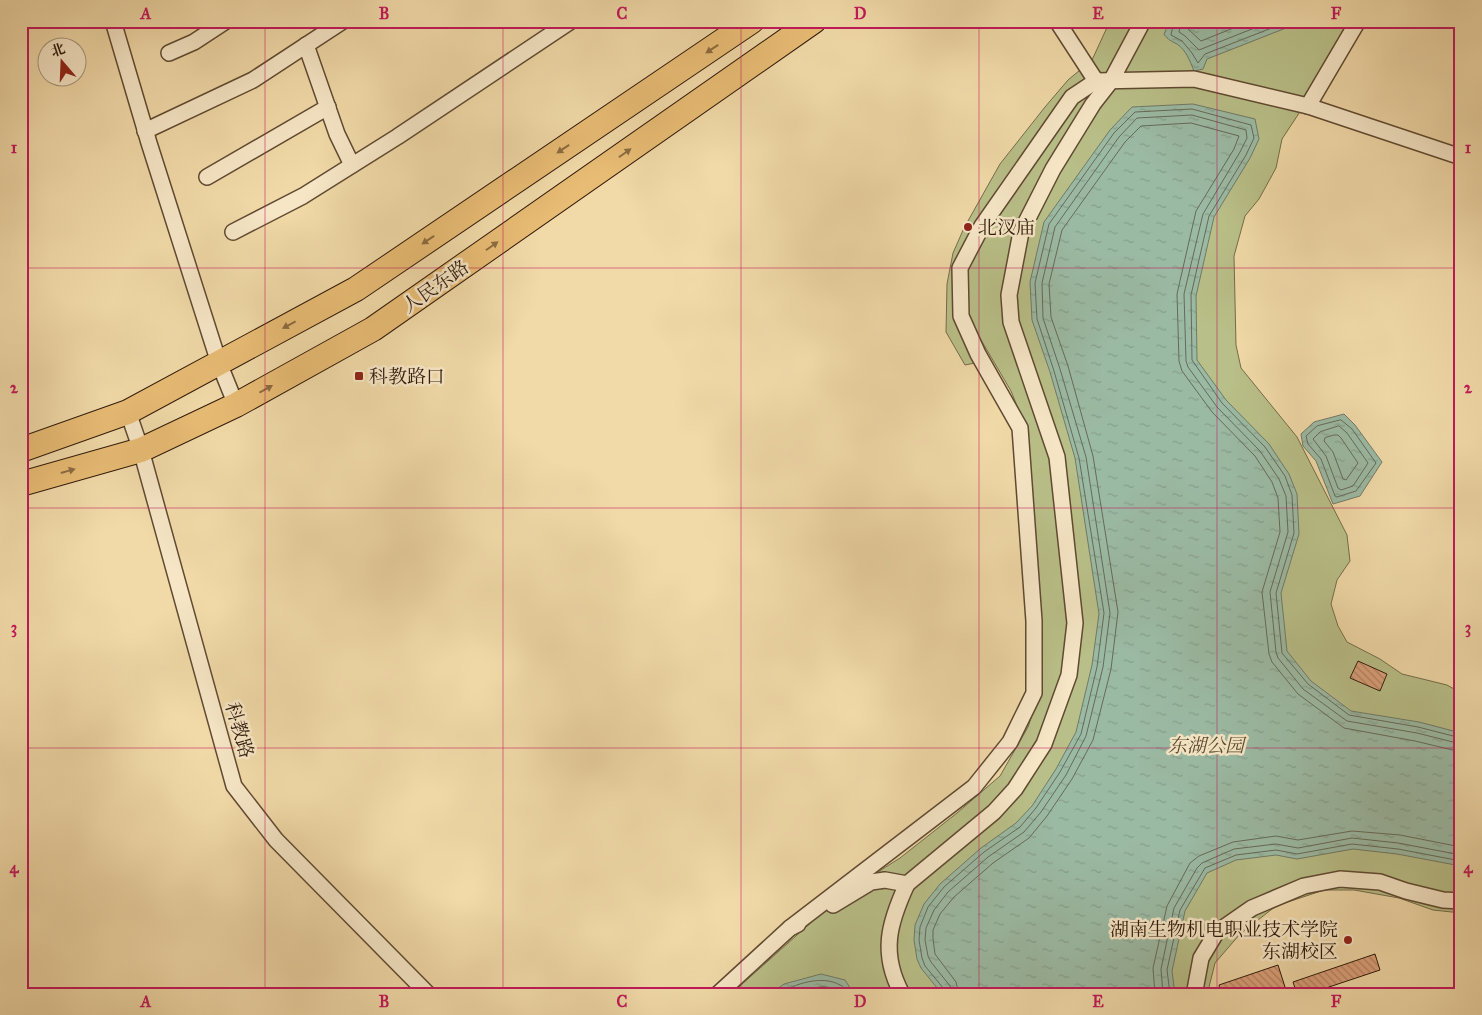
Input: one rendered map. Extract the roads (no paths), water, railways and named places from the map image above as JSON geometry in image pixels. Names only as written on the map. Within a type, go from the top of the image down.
[{"type":"main road","points":[[21,450],[128,412],[356,289],[752,21]]},
{"type":"main road","name":"人民东路","points":[[21,484],[141,450],[236,405],[373,328],[814,21]]},
{"type":"street","points":[[113,21],[145,131],[219,363],[236,405]]},
{"type":"street","points":[[169,53],[194,42],[226,21]]},
{"type":"street","points":[[145,131],[253,80],[343,21]]},
{"type":"street","points":[[233,232],[304,196],[571,21]]},
{"type":"street","points":[[1057,21],[1104,81]]},
{"type":"street","points":[[902,994],[893,978],[888,938],[896,909],[907,884],[994,812],[1015,789],[1044,744],[1069,675],[1075,623],[1057,457],[1011,322],[1008,295],[1021,232],[1053,169],[1093,104],[1104,81],[1143,21]]},
{"type":"street","points":[[1308,106],[1358,21]]},
{"type":"street","points":[[306,45],[337,134],[352,165]]},
{"type":"street","points":[[718,994],[790,928],[974,787],[1010,742],[1034,693],[1034,621],[1020,428],[978,354],[961,316],[960,268],[982,226],[1072,97],[1104,81],[1194,79],[1308,106],[1461,157]]},
{"type":"street","points":[[207,177],[328,107]]},
{"type":"street","name":"科教路","points":[[128,412],[141,450],[234,786],[276,840],[428,994]]},
{"type":"street","points":[[1196,994],[1195,990],[1201,958],[1216,933],[1252,908],[1304,886],[1340,879],[1380,882],[1406,891],[1443,900],[1461,901]]},
{"type":"street","points":[[790,928],[871,882],[885,880],[907,884]]},
{"type":"water","points":[[1170,21],[1291,21],[1286,28],[1207,59],[1203,69],[1194,71],[1183,49],[1164,34]]},
{"type":"water","name":"东湖公园","points":[[1193,104],[1255,119],[1259,139],[1250,158],[1214,217],[1196,296],[1197,360],[1226,400],[1269,444],[1289,474],[1297,494],[1299,534],[1281,593],[1287,651],[1311,681],[1351,711],[1419,722],[1461,733],[1461,866],[1397,854],[1353,849],[1297,859],[1276,855],[1236,860],[1207,873],[1185,911],[1172,971],[1175,994],[942,994],[921,968],[917,959],[914,940],[915,925],[924,904],[940,884],[981,848],[1016,823],[1032,806],[1056,769],[1076,732],[1092,665],[1099,614],[1075,458],[1050,372],[1032,320],[1030,282],[1044,222],[1110,130],[1132,107]]},
{"type":"water","points":[[1344,414],[1355,425],[1382,462],[1360,496],[1333,504],[1316,461],[1303,446],[1301,434],[1314,422]]},
{"type":"water","points":[[821,974],[845,980],[854,994],[770,994],[784,984]]},
{"type":"place","name":"北汊庙","points":[[968,227]]},
{"type":"place","name":"科教路口","points":[[359,376]]},
{"type":"place","name":"湖南生物机电职业技术学院 东湖校区","points":[[1348,940]]}]
